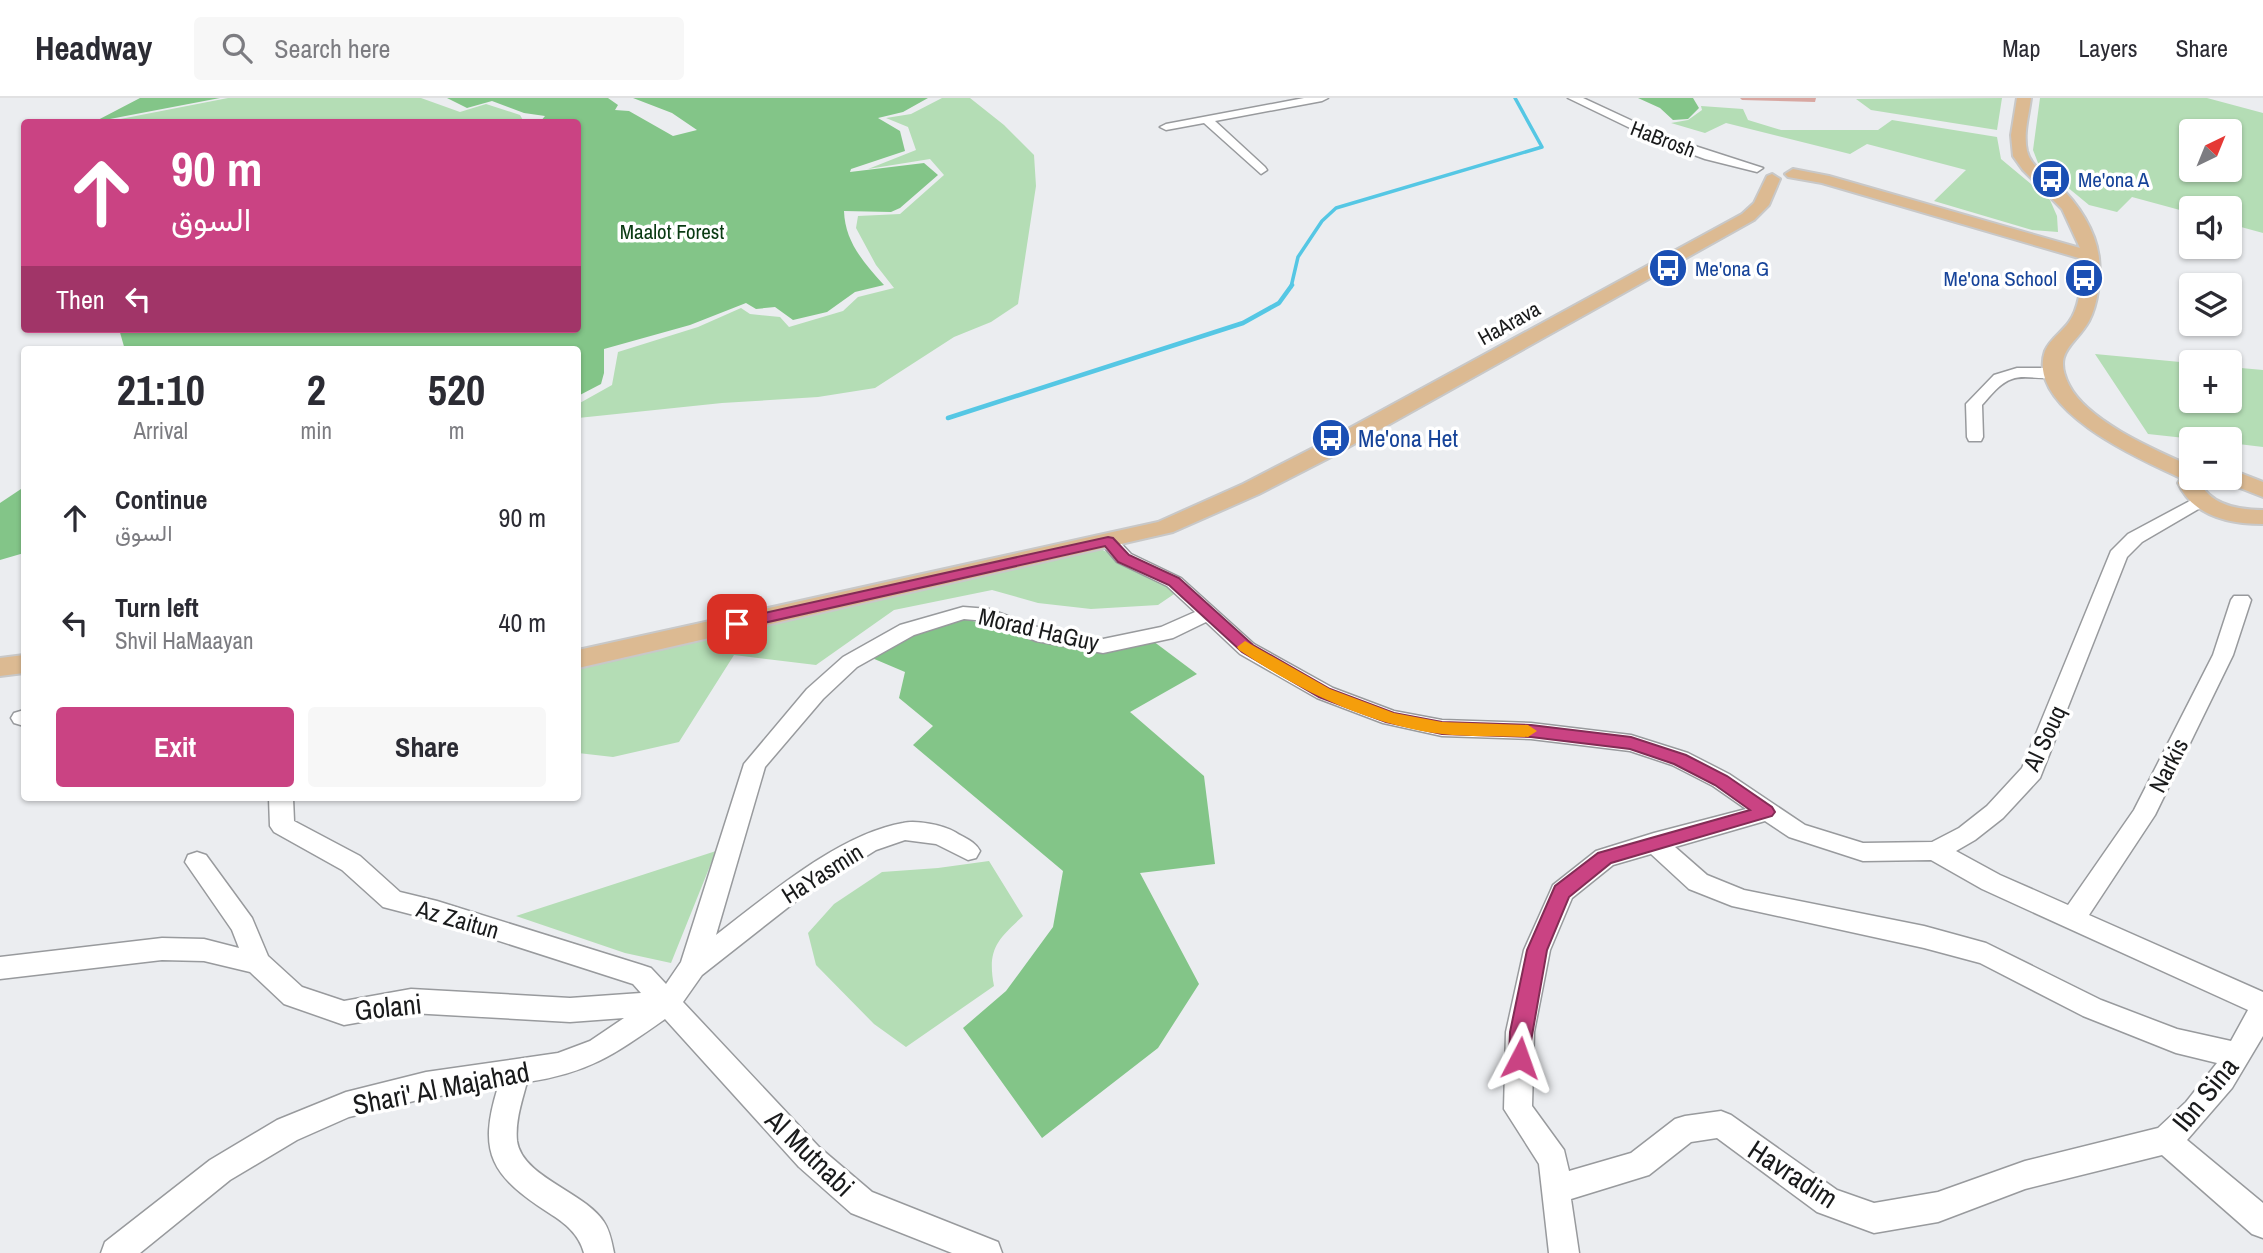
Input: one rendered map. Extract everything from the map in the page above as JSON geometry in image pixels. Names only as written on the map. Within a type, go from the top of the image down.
[{"type":"main road","points":[[2024,98],[2019,135],[2020,155],[2069,207],[2090,256],[2088,289],[2081,320],[2054,352],[2054,373],[2075,408],[2150,456],[2179,470]]},
{"type":"main road","points":[[1764,173],[1790,179],[1793,174],[1824,179],[2090,256]]},
{"type":"main road","name":"HaArava","points":[[581,658],[1165,527],[1251,489],[1748,217],[1761,205],[1764,173]]},
{"type":"main road","points":[[2242,481],[2263,490]]},
{"type":"main road","points":[[2191,490],[2201,500],[2232,513],[2263,517]]},
{"type":"main road","points":[[0,667],[21,664]]},
{"type":"street","points":[[1166,127],[1322,98]]},
{"type":"street","name":"HaBrosh","points":[[1574,98],[1635,130],[1764,173]]},
{"type":"street","points":[[1207,120],[1261,170]]},
{"type":"street","points":[[1975,437],[1974,404],[1990,384],[2004,374],[2017,370],[2054,373]]},
{"type":"street","name":"Al Souq","points":[[1108,541],[1124,558],[1174,582],[1247,649],[1277,668],[1325,693],[1391,718],[1442,728],[1531,731],[1631,743],[1680,759],[1721,780],[1797,831],[1832,844],[1863,852],[1935,851],[1967,834],[1996,812],[2032,772],[2118,555],[2136,538],[2201,500]]},
{"type":"street","name":"Narkis","points":[[2073,919],[2143,814],[2223,655],[2241,600]]},
{"type":"street","name":"Morad HaGuy","points":[[667,1003],[693,967],[755,764],[815,694],[850,663],[907,630],[963,613],[989,615],[1036,634],[1103,646],[1166,634],[1209,613]]},
{"type":"street","name":"Az Zaitun","points":[[281,801],[282,826],[351,863],[392,900],[437,911],[642,976],[667,1003]]},
{"type":"street","points":[[1564,1253],[1555,1189],[1554,1160],[1518,1109],[1520,1032],[1537,950],[1562,892],[1605,858],[1766,812]]},
{"type":"street","name":"HaYasmin","points":[[693,967],[790,891],[868,843],[905,831],[941,836],[968,851]]},
{"type":"street","points":[[1654,842],[1698,882],[1741,899],[1924,937],[1986,954],[2092,1008],[2176,1041],[2238,1055]]},
{"type":"street","points":[[1935,851],[1991,882],[2263,1006]]},
{"type":"street","points":[[197,862],[243,925],[258,962]]},
{"type":"street","points":[[0,968],[162,949],[204,950],[258,962]]},
{"type":"street","name":"Golani","points":[[258,962],[293,996],[344,1013],[411,1001],[570,1010],[667,1003]]},
{"type":"street","name":"Shari' Al Majahad","points":[[116,1253],[220,1170],[287,1130],[346,1105],[399,1091],[558,1065],[599,1050],[667,1003]]},
{"type":"street","name":"Al Mutnabi","points":[[667,1003],[809,1157],[862,1203],[987,1253]]},
{"type":"street","name":"Ibn Sina","points":[[2263,1006],[2238,1055],[2193,1118],[2166,1140],[2263,1223]]},
{"type":"street","points":[[516,1072],[503,1122],[506,1157],[523,1180],[566,1207],[594,1233],[599,1253]]},
{"type":"street","name":"Havradim","points":[[1555,1189],[1639,1165],[1685,1129],[1721,1124],[1828,1202],[1874,1218],[1938,1207],[2025,1175],[2166,1140]]},
{"type":"green space","points":[[140,98],[220,98],[110,119],[100,119]]},
{"type":"green space","points":[[228,98],[421,98],[460,112],[486,104],[520,115],[522,119],[120,119]]},
{"type":"green space","name":"Maalot Forest","points":[[447,98],[608,98],[618,105],[615,110],[629,111],[673,136],[697,130],[672,113],[633,98],[928,98],[903,112],[878,118],[900,131],[905,151],[851,169],[850,172],[924,163],[938,175],[900,208],[891,212],[844,211],[852,242],[884,285],[855,292],[827,312],[793,320],[775,307],[756,309],[746,303],[690,325],[604,349],[601,384],[581,394],[581,346],[124,346],[120,333],[581,333],[581,119],[542,119],[545,116],[524,113],[492,101],[467,108]]},
{"type":"green space","points":[[942,98],[970,98],[1004,125],[1034,155],[1036,186],[1018,304],[991,322],[954,337],[875,388],[818,397],[722,403],[581,418],[581,402],[612,385],[618,352],[698,327],[741,308],[750,314],[780,317],[789,327],[843,311],[858,297],[894,288],[876,265],[856,228],[858,216],[900,214],[944,175],[930,159],[868,169],[916,150],[908,127],[886,118],[911,114]]},
{"type":"green space","points":[[1638,98],[1693,98],[1699,108],[1688,119],[1673,120],[1660,108]]},
{"type":"green space","points":[[2002,98],[1997,130],[1871,110],[1856,99]]},
{"type":"green space","points":[[2040,98],[2207,98],[2263,113],[2263,233],[2242,227],[2242,196],[2179,196],[2179,210],[2132,197],[2117,212],[2089,205],[2038,163],[2033,150]]},
{"type":"green space","points":[[1701,106],[1743,109],[1748,120],[1781,130],[1878,130],[1892,120],[1997,137],[2001,159],[2050,200],[2057,216],[2058,232],[2032,230],[1934,201],[1966,170],[1867,144],[1850,154],[1726,123],[1705,133],[1671,123],[1688,120],[1702,110]]},
{"type":"green space","points":[[2095,354],[2179,362],[2179,413],[2242,413],[2242,368],[2263,370],[2263,447],[2242,444],[2242,427],[2179,427],[2179,437],[2148,434]]},
{"type":"green space","points":[[21,489],[21,554],[0,560],[0,503]]},
{"type":"green space","points":[[1097,547],[1180,590],[1158,605],[1091,609],[1038,603],[992,590],[894,610],[816,665],[734,655],[679,742],[613,757],[581,753],[581,666]]},
{"type":"green space","points":[[954,617],[1027,632],[1075,638],[1149,638],[1197,674],[1130,712],[1204,776],[1215,864],[1140,873],[1199,984],[1158,1048],[1042,1138],[963,1028],[1006,991],[1053,927],[1063,871],[913,745],[933,726],[899,698],[905,672],[872,658],[908,636]]},
{"type":"green space","points":[[716,851],[671,963],[625,953],[516,916]]},
{"type":"green space","points":[[989,861],[1023,916],[996,946],[992,963],[994,986],[906,1047],[874,1024],[816,965],[808,933],[834,904],[882,872]]},
{"type":"waterway","points":[[1291,286],[1298,257],[1322,221],[1336,208],[1542,147],[1515,98]]},
{"type":"waterway","points":[[948,418],[1243,323],[1279,303],[1291,286]]},
{"type":"slow traffic","points":[[1245,647],[1277,668],[1325,693],[1391,718],[1442,728],[1528,731]]},
{"type":"place","name":"Me'ona A","points":[[2051,179]]},
{"type":"place","name":"Me'ona G","points":[[1668,268]]},
{"type":"place","name":"Me'ona School","points":[[2084,278]]},
{"type":"place","name":"Me'ona Het","points":[[1331,438]]},
{"type":"route","points":[[737,624],[1108,541],[1124,558],[1174,582],[1247,649],[1325,693],[1391,718],[1442,728],[1531,731],[1631,743],[1680,759],[1721,780],[1766,812],[1605,858],[1562,892],[1537,950],[1520,1032],[1520,1058]]}]
